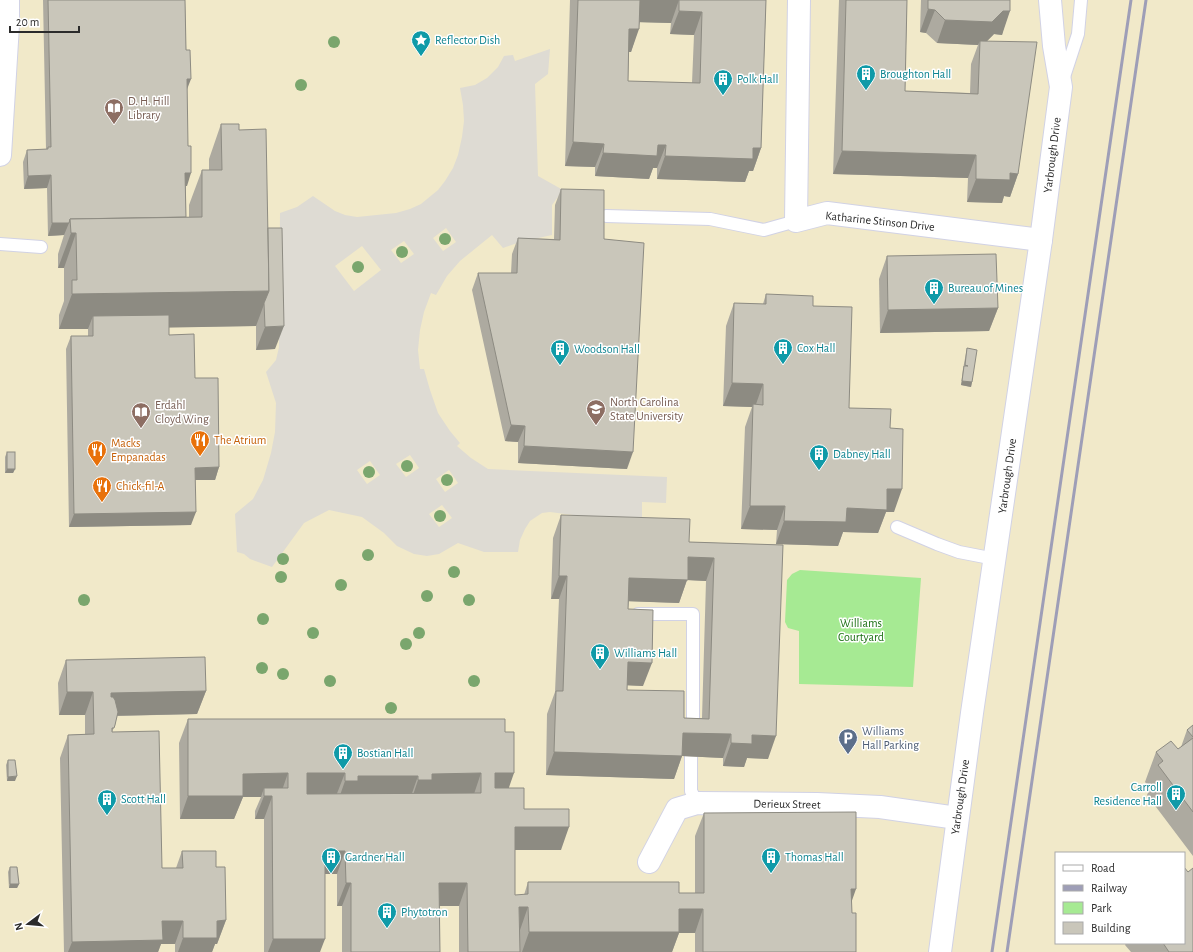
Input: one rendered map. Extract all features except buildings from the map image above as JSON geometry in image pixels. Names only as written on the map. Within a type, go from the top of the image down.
[{"type":"street","points":[[0,155],[8,25],[8,0]]},
{"type":"street","points":[[796,221],[799,0]]},
{"type":"street","name":"Yarbrough Drive","points":[[940,952],[957,818],[1041,240],[1061,87],[1055,51],[1050,0]]},
{"type":"street","name":"Katharine Stinson Drive","points":[[796,221],[827,213],[1041,240]]},
{"type":"street","name":"Derieux Street","points":[[649,862],[677,809],[697,803],[816,804],[880,807],[957,818]]},
{"type":"lane","points":[[1061,87],[1078,34],[1081,0]]},
{"type":"lane","points":[[606,216],[710,219],[764,230],[796,221]]},
{"type":"lane","points":[[0,244],[41,247]]},
{"type":"lane","points":[[897,527],[959,552],[995,559]]},
{"type":"lane","points":[[628,614],[692,614],[686,699],[693,742],[691,791],[697,803]]},
{"type":"shaded area","name":"North Carolina State University","points":[[0,0],[1193,0],[1193,952],[0,952]]},
{"type":"shaded area","points":[[550,49],[548,74],[535,84],[538,176],[563,190],[552,205],[552,235],[520,242],[503,248],[492,235],[460,261],[447,276],[436,295],[431,293],[424,312],[420,330],[418,350],[420,369],[424,369],[438,413],[460,443],[457,446],[471,458],[488,469],[667,477],[666,503],[642,502],[642,524],[550,512],[542,513],[530,521],[525,529],[520,540],[518,552],[484,552],[458,543],[439,554],[427,556],[414,554],[397,546],[384,533],[362,517],[329,510],[304,523],[272,567],[250,559],[244,554],[237,552],[235,514],[253,499],[263,480],[271,453],[275,432],[276,403],[266,372],[276,360],[279,347],[280,213],[297,207],[313,196],[335,211],[345,215],[357,217],[396,213],[421,204],[438,190],[445,181],[453,168],[458,155],[464,121],[460,88],[475,85],[487,78],[498,67],[504,56],[513,55],[515,61]],"holes":[[[446,228],[456,242],[443,251],[433,238]],[[404,241],[414,254],[401,263],[391,250]],[[362,246],[381,270],[354,291],[335,266]],[[410,455],[419,468],[406,477],[396,464]],[[370,461],[380,475],[367,484],[357,470]],[[449,470],[458,483],[445,492],[436,479]],[[442,505],[452,518],[439,527],[429,514]]]},
{"type":"green space","name":"Williams Courtyard","points":[[800,570],[921,578],[913,687],[799,684],[799,631],[788,628],[785,622],[787,580],[792,574]]},
{"type":"railway","points":[[992,952],[1131,0]]},
{"type":"railway","points":[[1007,952],[1146,0]]},
{"type":"place","name":"Reflector Dish","points":[[421,57]]},
{"type":"place","name":"Broughton Hall","points":[[866,91]]},
{"type":"place","name":"Polk Hall","points":[[723,96]]},
{"type":"place","name":"D. H. Hill Library","points":[[114,125]]},
{"type":"place","name":"Bureau of Mines","points":[[934,305]]},
{"type":"place","name":"Cox Hall","points":[[783,365]]},
{"type":"place","name":"Woodson Hall","points":[[560,366]]},
{"type":"place","name":"North Carolina State University","points":[[596,426]]},
{"type":"place","name":"Erdahl Cloyd Wing","points":[[141,429]]},
{"type":"place","name":"The Atrium","points":[[200,457]]},
{"type":"place","name":"Macks Empanadas","points":[[97,467]]},
{"type":"place","name":"Dabney Hall","points":[[819,471]]},
{"type":"place","name":"Chick-fil-A","points":[[102,503]]},
{"type":"place","name":"Williams Hall","points":[[600,670]]},
{"type":"place","name":"Williams Hall Parking","points":[[848,755]]},
{"type":"place","name":"Bostian Hall","points":[[343,770]]},
{"type":"place","name":"Carroll Residence Hall","points":[[1176,811]]},
{"type":"place","name":"Scott Hall","points":[[107,816]]},
{"type":"place","name":"Gardner Hall","points":[[331,874]]},
{"type":"place","name":"Thomas Hall","points":[[771,874]]},
{"type":"place","name":"Phytotron","points":[[387,929]]}]
